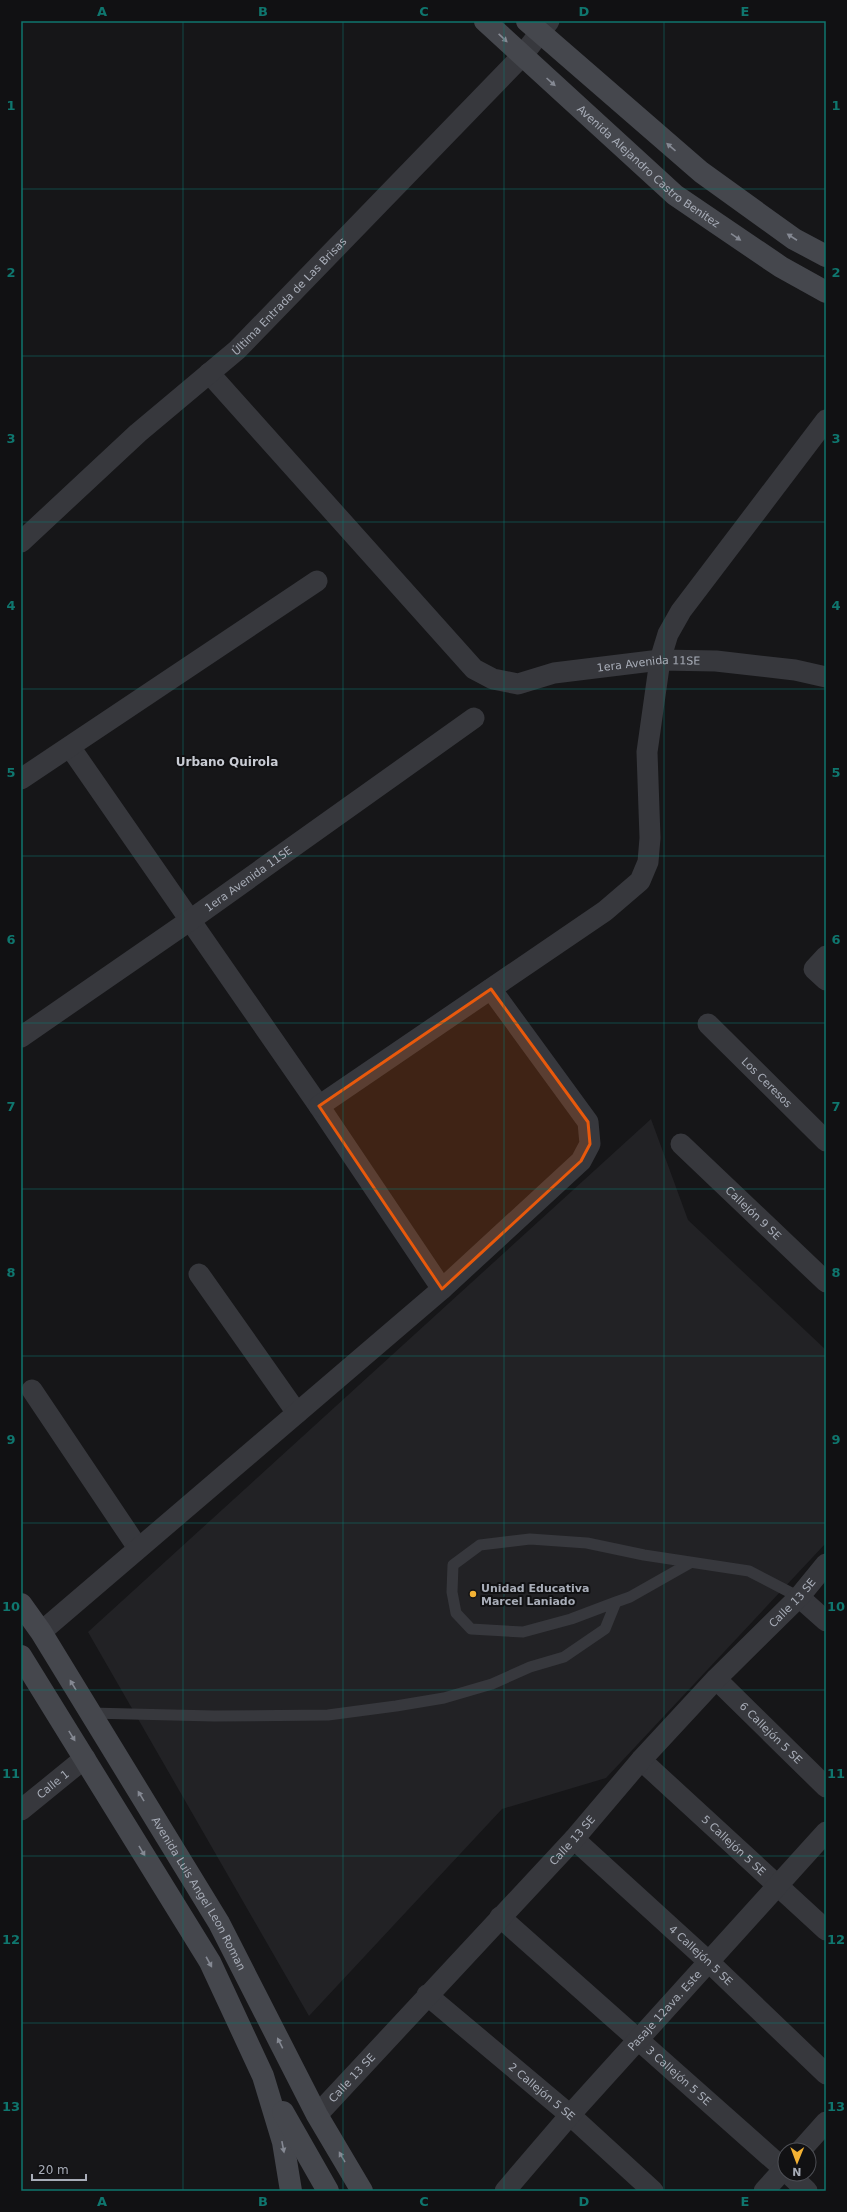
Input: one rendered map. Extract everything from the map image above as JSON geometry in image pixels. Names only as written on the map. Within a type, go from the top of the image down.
[{"type":"main road","name":"Avenida Alejandro Castro Benitez","points":[[485,21],[675,196],[781,268],[826,292]]},
{"type":"main road","points":[[539,25],[701,172],[794,239],[826,256]]},
{"type":"main road","name":"Avenida Luis Angel Leon Roman","points":[[21,1604],[41,1632],[218,1923],[317,2115],[362,2191]]},
{"type":"main road","points":[[23,1663],[85,1758],[210,1962],[263,2076],[328,2191]]},
{"type":"main road","points":[[263,2076],[283,2142],[291,2191]]},
{"type":"street","name":"Última Entrada de Las Brisas","points":[[21,542],[138,433],[237,350],[522,56],[539,25]]},
{"type":"street","name":"1era Avenida 11SE","points":[[209,373],[474,669],[493,679],[518,684],[554,673],[660,660],[716,661],[795,670],[826,677]]},
{"type":"street","points":[[319,1106],[605,911],[640,881],[648,862],[650,838],[647,752],[660,660],[668,634],[681,611],[826,420]]},
{"type":"street","points":[[21,779],[317,580]]},
{"type":"street","name":"1era Avenida 11SE","points":[[21,1037],[189,921],[474,718]]},
{"type":"street","points":[[70,747],[189,921],[319,1106],[442,1289]]},
{"type":"street","points":[[41,1632],[442,1289],[581,1161],[590,1144],[588,1122],[491,989]]},
{"type":"street","name":"Los Ceresos","points":[[708,1024],[826,1141]]},
{"type":"street","name":"Callejón 9 SE","points":[[680,1144],[826,1282]]},
{"type":"street","points":[[199,1274],[297,1412]]},
{"type":"street","points":[[32,1390],[138,1548]]},
{"type":"street","name":"Calle 13 SE","points":[[317,2115],[574,1839],[642,1760],[716,1679],[798,1597],[826,1564]]},
{"type":"street","points":[[798,1597],[826,1621]]},
{"type":"street","name":"6 Callejón 5 SE","points":[[716,1679],[826,1787]]},
{"type":"street","name":"Calle 1","points":[[21,1810],[85,1758]]},
{"type":"street","name":"5 Callejón 5 SE","points":[[642,1760],[826,1930]]},
{"type":"street","name":"Pasaje 12ava. Este","points":[[505,2191],[570,2115],[779,1887],[826,1832]]},
{"type":"street","name":"4 Callejón 5 SE","points":[[574,1839],[709,1962],[826,2074]]},
{"type":"street","name":"3 Callejón 5 SE","points":[[500,1917],[777,2162]]},
{"type":"street","name":"2 Callejón 5 SE","points":[[428,1995],[570,2115],[653,2191]]},
{"type":"street","points":[[808,2142],[826,2122]]},
{"type":"street","points":[[764,2191],[777,2179]]},
{"type":"street","name":"3 Callejón 5 SE","points":[[798,2182],[807,2191]]},
{"type":"lane","points":[[690,1563],[630,1597],[571,1619],[523,1632],[471,1629],[456,1613],[452,1592],[453,1565],[480,1545],[530,1540],[587,1542],[690,1563],[749,1571],[798,1597]]},
{"type":"lane","points":[[90,1713],[214,1716],[328,1715],[444,1698],[492,1684],[530,1667],[564,1657],[605,1629],[616,1602]]},
{"type":"highlighted area","points":[[491,989],[588,1122],[590,1144],[581,1161],[442,1289],[319,1106]]},
{"type":"shaded area","points":[[651,1119],[688,1220],[826,1350],[826,1543],[606,1778],[502,1809],[309,2016],[88,1632]]},
{"type":"place","name":"Unidad Educativa Marcel Laniado","points":[[473,1594]]},
{"type":"district","name":"Urbano Quirola","points":[[227,762]]}]
